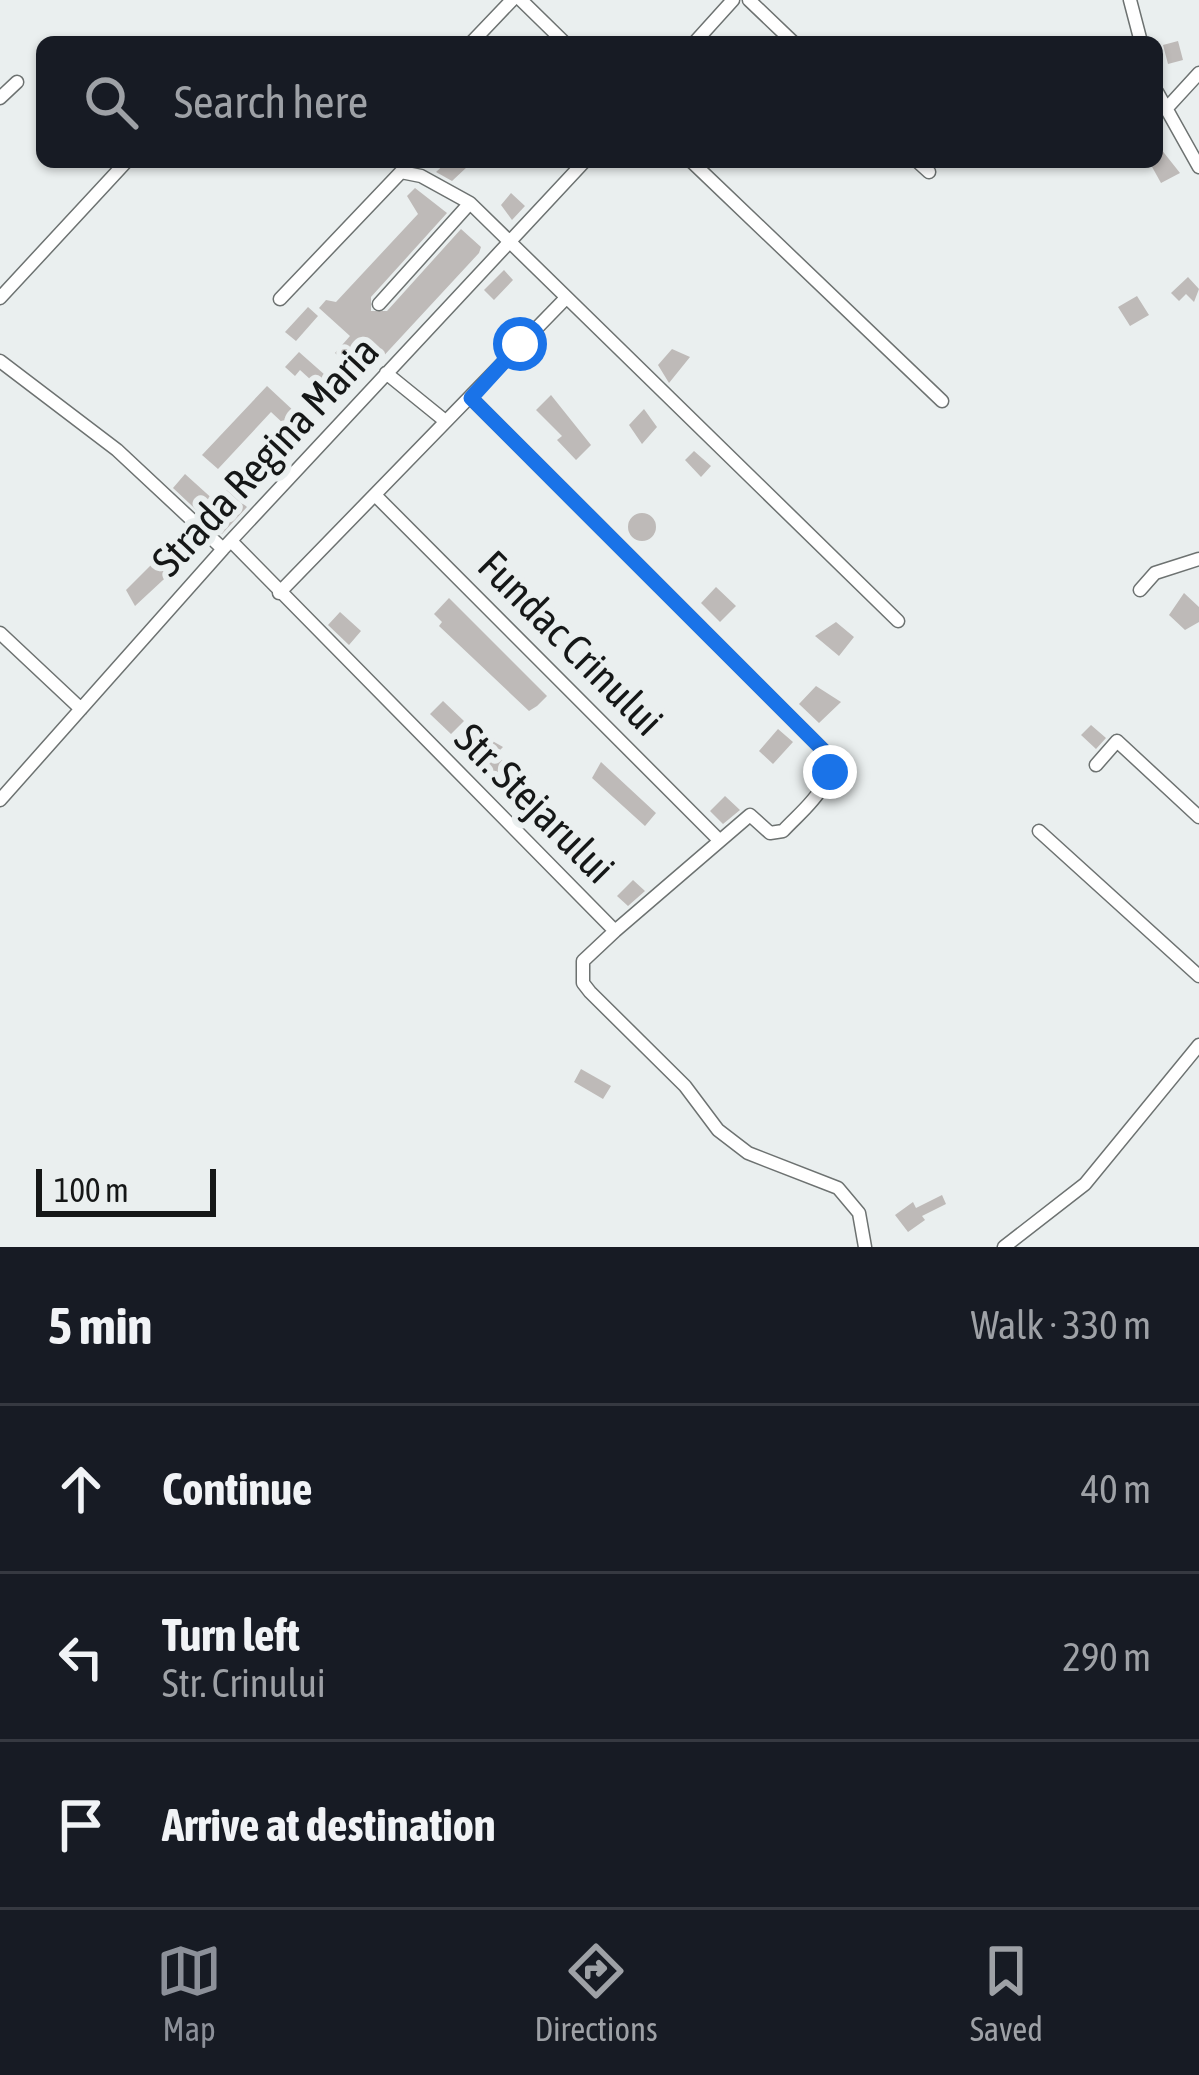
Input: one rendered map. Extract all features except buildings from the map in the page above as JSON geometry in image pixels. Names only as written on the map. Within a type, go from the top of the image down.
[{"type":"street","points":[[478,36],[512,0]]},
{"type":"street","points":[[521,0],[558,36]]},
{"type":"street","points":[[701,36],[734,0]]},
{"type":"street","points":[[749,0],[787,36]]},
{"type":"street","points":[[1130,0],[1139,36]]},
{"type":"street","points":[[1166,109],[1199,73]]},
{"type":"street","points":[[0,98],[17,82]]},
{"type":"street","points":[[1163,103],[1199,167]]},
{"type":"street","points":[[0,298],[120,168]]},
{"type":"street","name":"Strada Regina Maria","points":[[0,800],[227,545],[578,168]]},
{"type":"street","points":[[698,168],[942,401]]},
{"type":"street","points":[[280,298],[401,172],[421,176],[470,203],[898,621]]},
{"type":"street","points":[[379,304],[470,203]]},
{"type":"street","points":[[279,592],[566,298]]},
{"type":"street","name":"Str. Stejarului","points":[[0,361],[117,450],[279,592],[615,931],[583,961],[584,983],[590,992],[685,1086],[718,1130],[748,1153],[838,1187],[859,1214],[865,1247]]},
{"type":"street","points":[[386,373],[444,419]]},
{"type":"street","points":[[471,398],[823,750],[829,778],[783,832],[770,833],[750,815],[615,931]]},
{"type":"street","name":"Fundac Crinului","points":[[375,494],[719,840]]},
{"type":"street","points":[[1140,590],[1155,574],[1199,559]]},
{"type":"street","points":[[0,634],[81,709]]},
{"type":"street","points":[[1096,765],[1117,741],[1199,817]]},
{"type":"street","points":[[1039,831],[1199,976]]},
{"type":"street","points":[[1004,1247],[1084,1184],[1199,1045]]},
{"type":"route","points":[[520,344],[471,398],[823,750],[830,772]]}]
